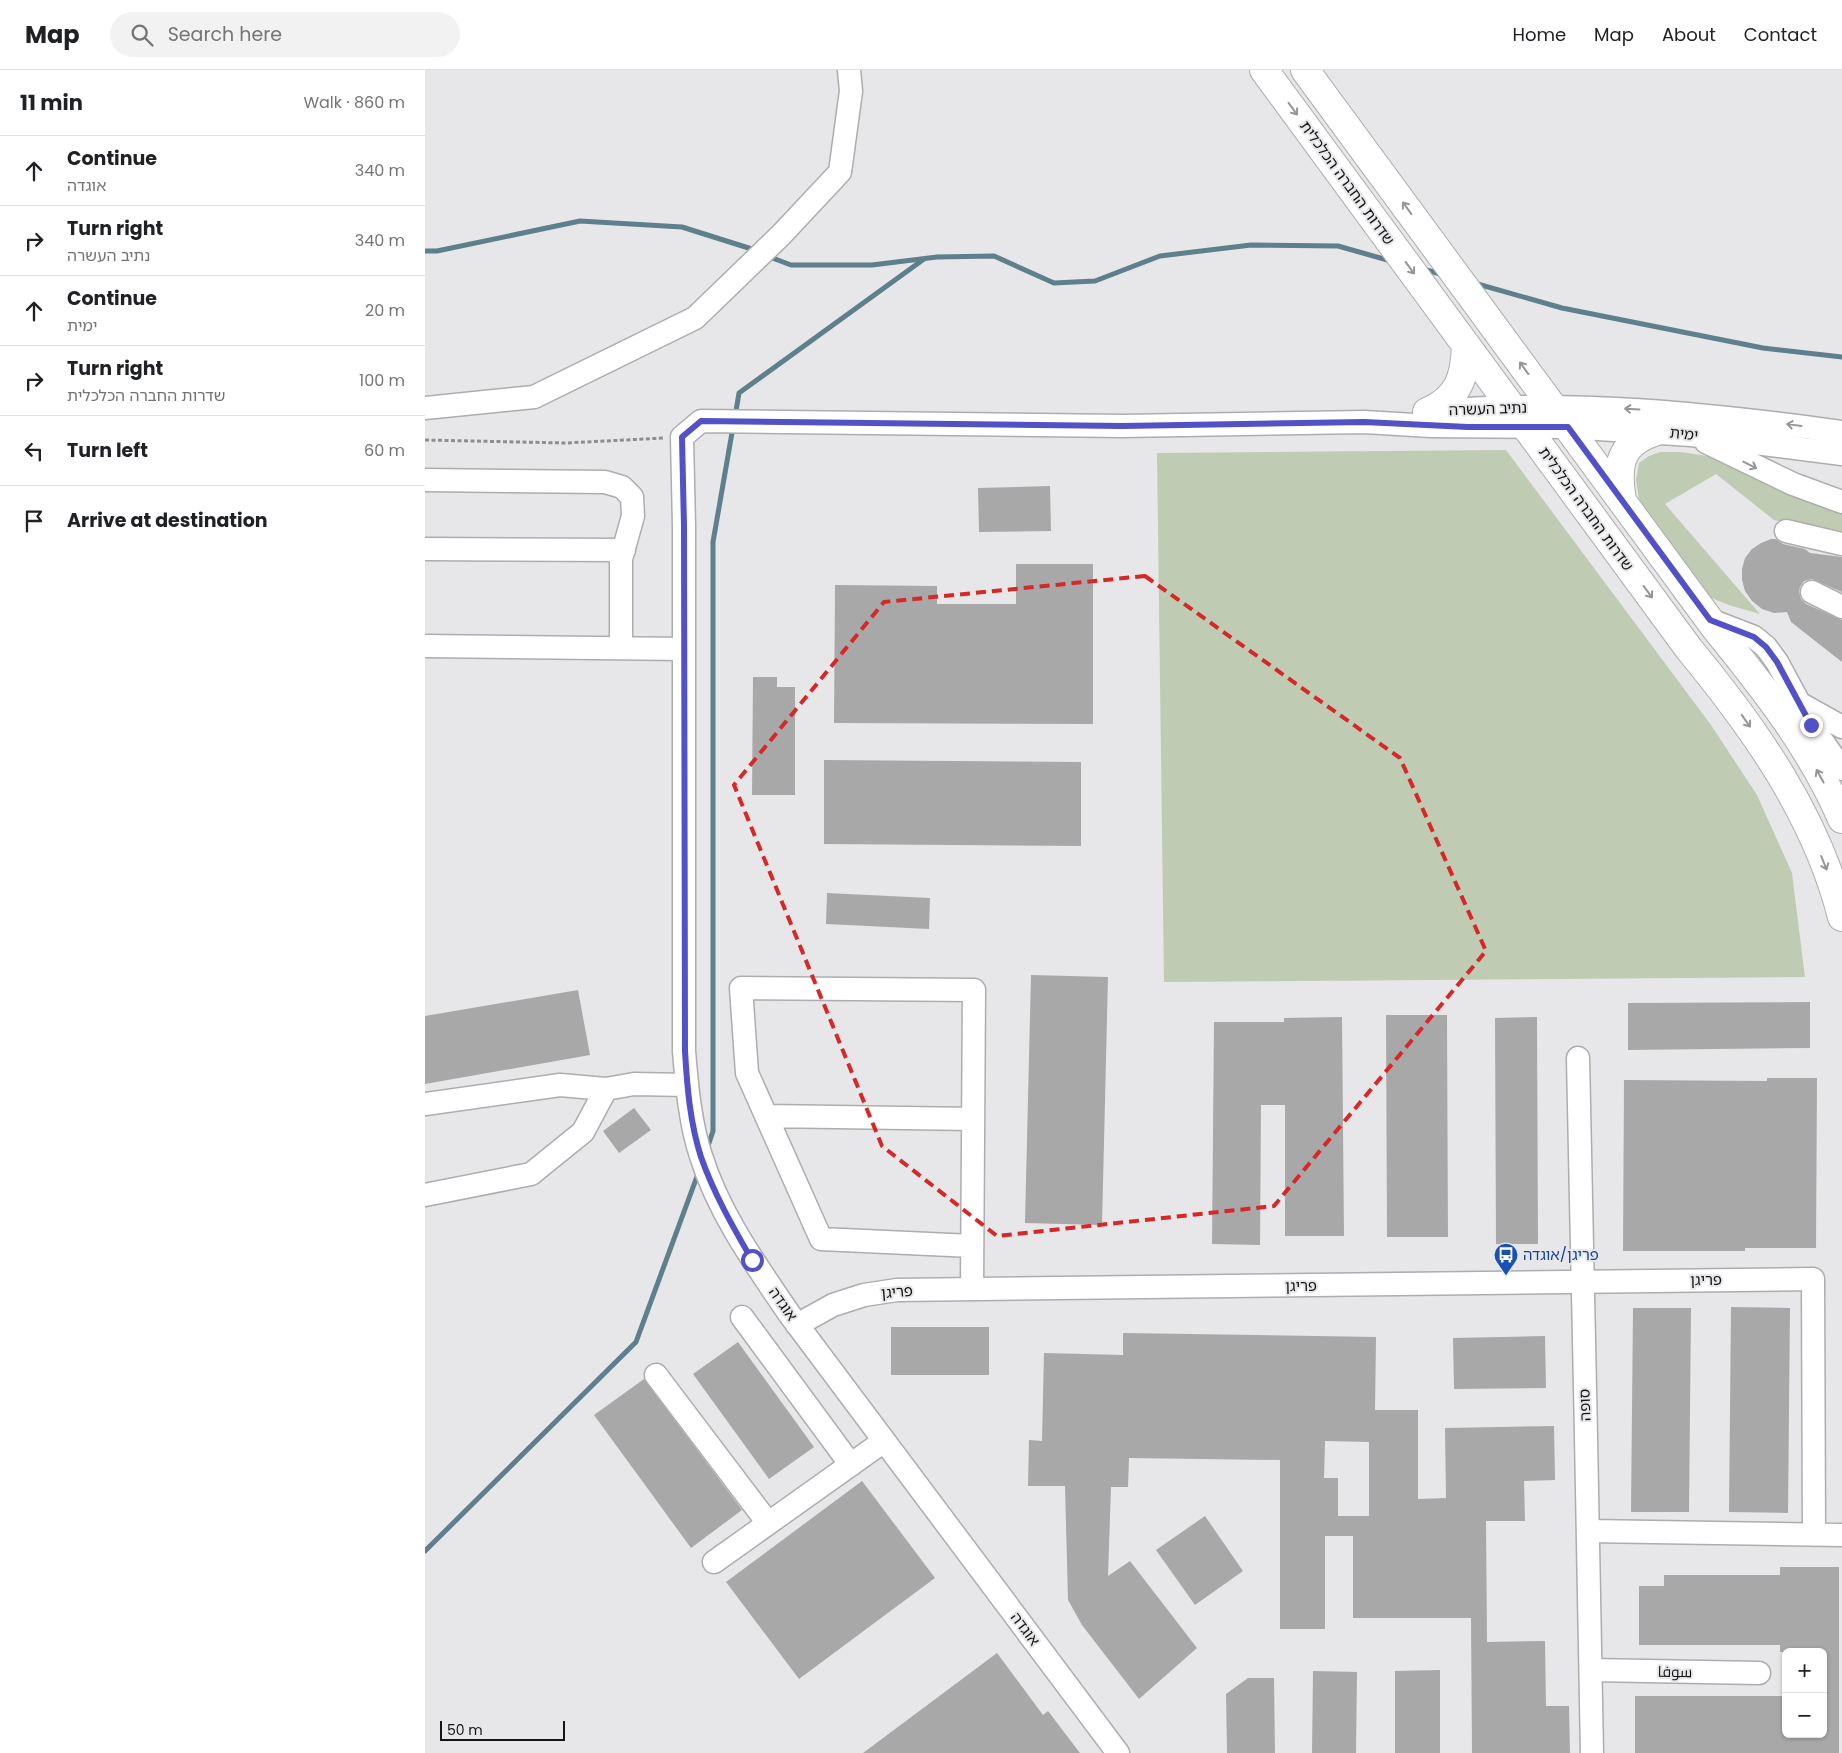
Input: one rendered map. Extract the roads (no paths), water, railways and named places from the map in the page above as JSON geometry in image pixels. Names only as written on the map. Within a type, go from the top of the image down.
[{"type":"main road","name":"שדרות החברה הכלכלית","points":[[1264,70],[1689,649],[1721,687],[1763,745],[1803,814],[1833,887],[1842,917]]},
{"type":"main road","points":[[1305,70],[1710,620],[1770,696],[1791,727],[1833,799],[1842,819]]},
{"type":"main road","points":[[1427,412],[1447,401],[1457,390],[1464,370],[1466,345]]},
{"type":"main road","points":[[1622,500],[1619,469],[1625,451],[1642,436],[1657,432]]},
{"type":"street","points":[[425,408],[534,398],[695,318],[770,245],[840,172],[851,91],[849,70]]},
{"type":"street","name":"ימית","points":[[1560,417],[1592,407],[1747,419],[1842,432]]},
{"type":"street","name":"נתיב העשרה","points":[[1364,422],[1427,412],[1518,417],[1560,417]]},
{"type":"street","name":"נתיב העשרה","points":[[682,437],[701,421],[1112,426],[1364,422],[1449,426],[1518,417]]},
{"type":"street","name":"ימית","points":[[1560,417],[1657,432],[1842,454]]},
{"type":"street","points":[[1691,435],[1793,484],[1842,502]]},
{"type":"street","name":"אוגדה","points":[[682,437],[685,1051],[689,1100],[701,1156],[723,1210],[752,1260],[797,1326],[1118,1753]]},
{"type":"street","points":[[425,480],[605,482],[622,487],[632,497],[633,516],[621,558],[621,647]]},
{"type":"street","points":[[1786,531],[1842,544]]},
{"type":"street","points":[[425,549],[624,550]]},
{"type":"street","points":[[1812,592],[1842,607]]},
{"type":"street","points":[[1710,620],[1754,637],[1766,647],[1811,725],[1842,769]]},
{"type":"street","points":[[425,646],[684,648]]},
{"type":"street","points":[[1799,703],[1842,726]]},
{"type":"street","points":[[971,1289],[972,1246],[974,990],[741,988],[747,1073],[821,1239],[972,1246]]},
{"type":"street","name":"סופה","points":[[1578,1058],[1581,1282],[1589,1532],[1592,1753]]},
{"type":"street","points":[[425,1104],[560,1085],[606,1089],[634,1084],[687,1085]]},
{"type":"street","points":[[425,1195],[531,1174],[583,1132],[606,1089]]},
{"type":"street","points":[[766,1116],[973,1119]]},
{"type":"street","name":"פריגן","points":[[797,1326],[833,1305],[864,1295],[897,1290],[1813,1279],[1814,1534]]},
{"type":"street","points":[[741,1318],[851,1465]]},
{"type":"street","points":[[656,1375],[769,1524]]},
{"type":"street","points":[[714,1562],[885,1441]]},
{"type":"street","points":[[1589,1532],[1842,1535]]},
{"type":"street","name":"سوفا","points":[[1591,1670],[1759,1673]]},
{"type":"waterway","points":[[425,251],[437,251],[580,221],[682,227],[755,250]]},
{"type":"waterway","points":[[767,256],[791,265],[872,265],[937,257],[994,256],[1054,283],[1095,281],[1160,256],[1251,245],[1338,246],[1391,261]]},
{"type":"waterway","points":[[735,417],[739,393],[924,259]]},
{"type":"waterway","points":[[1423,269],[1444,275]]},
{"type":"waterway","points":[[1474,283],[1562,308],[1763,348],[1842,357]]},
{"type":"waterway","points":[[707,1149],[713,1131],[713,542],[733,427]]},
{"type":"waterway","points":[[425,1551],[636,1342],[699,1171]]},
{"type":"place","name":"פריגן/אוגדה","points":[[1506,1276]]}]
